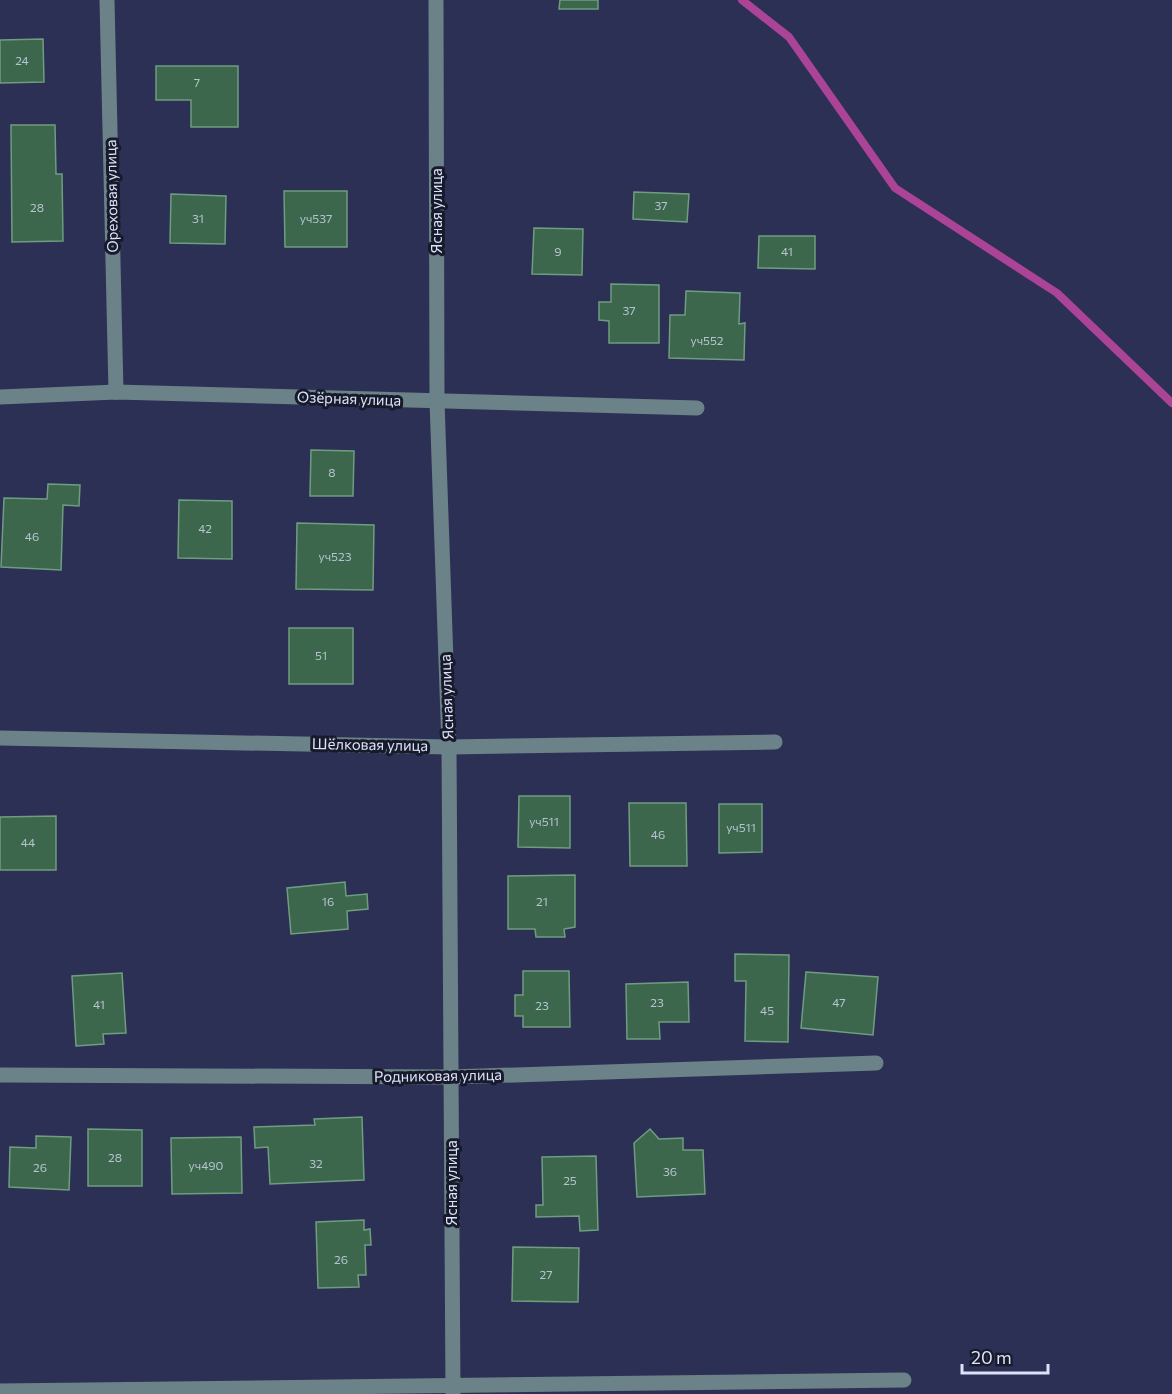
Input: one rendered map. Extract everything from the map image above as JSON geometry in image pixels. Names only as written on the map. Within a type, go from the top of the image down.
[{"type":"street","name":"Ореховая улица","points":[[107,0],[116,392]]},
{"type":"street","name":"Ясная улица","points":[[436,0],[437,401],[449,747],[453,1390]]},
{"type":"street","name":"Озёрная улица","points":[[0,397],[116,392],[697,408]]},
{"type":"street","name":"Шёлковая улица","points":[[0,738],[449,747],[776,742]]},
{"type":"street","name":"Родниковая улица","points":[[0,1075],[452,1077],[876,1063]]},
{"type":"street","points":[[0,1391],[453,1390],[904,1380]]},
{"type":"building","points":[[560,0],[598,0],[598,9],[559,9]]},
{"type":"building","points":[[43,39],[44,82],[0,83],[0,40]]},
{"type":"building","points":[[156,66],[238,66],[238,127],[191,127],[191,100],[156,100]]},
{"type":"building","points":[[11,125],[55,125],[56,174],[62,174],[63,241],[12,242]]},
{"type":"building","points":[[284,191],[347,191],[347,247],[285,247]]},
{"type":"building","points":[[634,192],[689,194],[687,222],[633,219]]},
{"type":"building","points":[[171,194],[226,196],[225,244],[170,243]]},
{"type":"building","points":[[534,228],[583,229],[582,275],[532,274]]},
{"type":"building","points":[[759,236],[815,236],[815,269],[758,268]]},
{"type":"building","points":[[611,284],[659,285],[659,343],[609,343],[609,321],[599,320],[599,302],[611,302]]},
{"type":"building","points":[[686,291],[740,293],[739,324],[745,323],[744,360],[669,358],[670,315],[685,315]]},
{"type":"building","points":[[311,450],[354,451],[353,496],[310,496]]},
{"type":"building","points":[[48,484],[80,485],[79,506],[63,505],[61,570],[1,567],[4,498],[47,499]]},
{"type":"building","points":[[179,500],[232,501],[232,559],[178,558]]},
{"type":"building","points":[[297,523],[374,525],[373,590],[296,589]]},
{"type":"building","points":[[289,628],[353,628],[353,684],[289,684]]},
{"type":"building","points":[[519,796],[570,796],[570,848],[518,847]]},
{"type":"building","points":[[629,803],[686,803],[687,866],[630,866]]},
{"type":"building","points":[[719,804],[762,804],[762,852],[719,853]]},
{"type":"building","points":[[56,816],[56,870],[0,870],[0,817]]},
{"type":"building","points":[[575,875],[575,927],[564,929],[565,937],[536,937],[535,929],[508,929],[508,876]]},
{"type":"building","points":[[345,882],[346,896],[367,894],[368,909],[347,911],[348,929],[291,934],[287,888]]},
{"type":"building","points":[[735,954],[789,955],[788,1042],[745,1041],[746,981],[735,981]]},
{"type":"building","points":[[523,971],[569,971],[570,1027],[523,1027],[523,1016],[515,1016],[515,995],[523,995]]},
{"type":"building","points":[[806,972],[878,977],[873,1035],[801,1028]]},
{"type":"building","points":[[122,973],[126,1033],[103,1034],[104,1044],[76,1046],[72,976]]},
{"type":"building","points":[[688,982],[689,1022],[659,1022],[660,1039],[627,1039],[626,984]]},
{"type":"building","points":[[362,1117],[364,1180],[270,1184],[268,1147],[255,1148],[254,1127],[315,1125],[314,1119]]},
{"type":"building","points":[[88,1129],[142,1130],[142,1186],[88,1186]]},
{"type":"building","points":[[650,1129],[659,1139],[683,1138],[683,1150],[703,1150],[705,1194],[637,1197],[634,1143]]},
{"type":"building","points":[[36,1136],[71,1137],[69,1190],[9,1187],[10,1147],[36,1148]]},
{"type":"building","points":[[241,1137],[242,1193],[172,1194],[171,1138]]},
{"type":"building","points":[[596,1156],[598,1230],[580,1231],[579,1216],[536,1217],[536,1205],[543,1205],[542,1157]]},
{"type":"building","points":[[364,1220],[364,1230],[370,1229],[371,1245],[365,1245],[366,1275],[358,1275],[359,1287],[318,1288],[316,1222]]},
{"type":"building","points":[[513,1247],[579,1248],[578,1302],[512,1301]]},
{"type":"waterway","points":[[742,0],[789,37],[895,188],[1057,293],[1172,403]]}]
